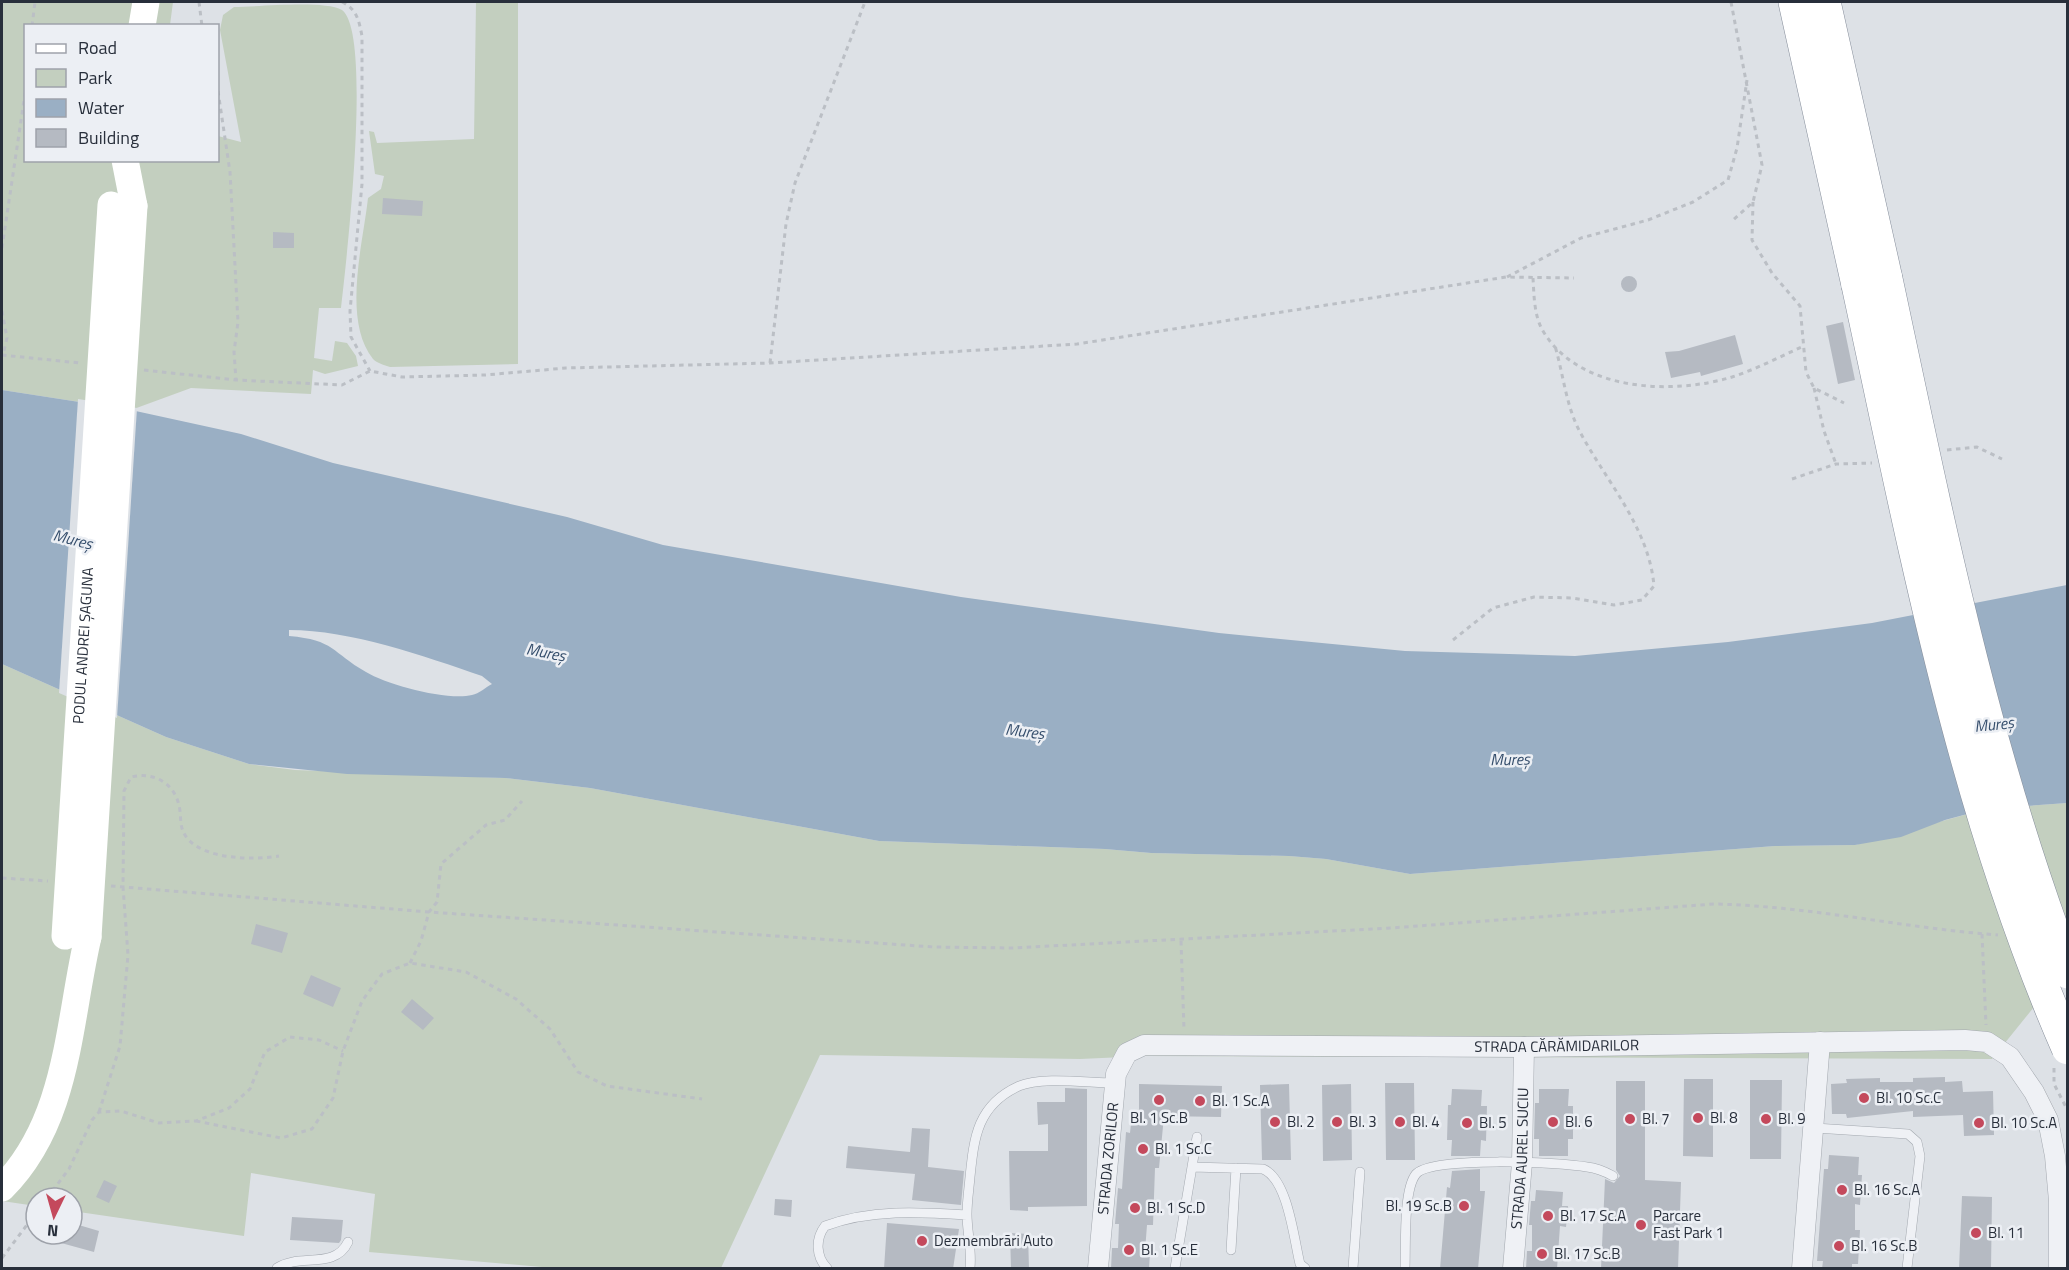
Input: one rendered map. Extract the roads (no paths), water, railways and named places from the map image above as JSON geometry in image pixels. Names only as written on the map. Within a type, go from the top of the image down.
[{"type":"highway","points":[[1795,2],[1872,282],[1985,717],[2020,838],[2067,972]]},
{"type":"highway","points":[[1824,2],[1872,282],[1942,663],[1982,814],[2061,1057]]},
{"type":"street","points":[[142,24],[146,2]]},
{"type":"street","name":"PODUL ANDREI ȘAGUNA","points":[[2,1188],[33,1146],[56,1099],[65,1069],[76,988],[76,936],[124,162]]},
{"type":"street","name":"STRADA CĂRĂMIDARILOR","points":[[1127,1053],[1144,1045],[1524,1047],[1965,1040],[1987,1042],[2010,1057],[2034,1092],[2048,1120],[2055,1156],[2059,1201],[2059,1269]]},
{"type":"street","points":[[1802,1269],[1815,1128],[1820,1042]]},
{"type":"street","name":"STRADA AUREL SUCIU","points":[[1513,1269],[1522,1163],[1524,1047]]},
{"type":"street","name":"STRADA ZORILOR","points":[[1098,1269],[1115,1083],[1118,1066],[1127,1053]]},
{"type":"lane","points":[[970,1269],[970,1234],[967,1215],[975,1131],[980,1121],[1002,1098],[1020,1086],[1041,1082],[1115,1083]]},
{"type":"lane","points":[[1815,1128],[1908,1134],[1917,1142],[1920,1156],[1906,1269]]},
{"type":"lane","points":[[1175,1269],[1197,1137]]},
{"type":"lane","points":[[1405,1269],[1410,1185],[1417,1172],[1428,1166],[1441,1163],[1522,1163],[1585,1166],[1613,1176]]},
{"type":"lane","points":[[1192,1167],[1263,1170],[1277,1180],[1300,1264],[1305,1269]]},
{"type":"lane","points":[[1231,1250],[1236,1168]]},
{"type":"lane","points":[[1353,1269],[1360,1172]]},
{"type":"lane","points":[[827,1269],[822,1263],[818,1242],[825,1226],[882,1214],[913,1212],[967,1215]]},
{"type":"lane","points":[[277,1269],[300,1262],[331,1258],[344,1252],[348,1242]]},
{"type":"water","name":"Mureș","points":[[2,390],[131,410],[241,434],[333,463],[567,517],[663,545],[961,597],[1219,633],[1405,651],[1575,656],[1728,642],[1872,623],[2067,585],[2067,803],[1986,809],[1945,820],[1901,837],[1855,845],[1775,846],[1410,874],[1326,859],[1289,856],[1151,853],[1105,849],[879,841],[590,788],[505,778],[347,774],[249,764],[166,737],[2,664]],"holes":[[[289,630],[313,631],[362,639],[412,653],[482,676],[492,684],[475,694],[461,696],[433,694],[402,687],[366,672],[332,648],[316,640],[289,636]]]},
{"type":"place","name":"Bl. 10 Sc.C","points":[[1864,1098]]},
{"type":"place","name":"Bl. 1 Sc.B","points":[[1159,1100]]},
{"type":"place","name":"Bl. 1 Sc.A","points":[[1200,1101]]},
{"type":"place","name":"Bl. 8","points":[[1698,1118]]},
{"type":"place","name":"Bl. 7","points":[[1630,1119]]},
{"type":"place","name":"Bl. 9","points":[[1766,1119]]},
{"type":"place","name":"Bl. 2","points":[[1275,1122]]},
{"type":"place","name":"Bl. 3","points":[[1337,1122]]},
{"type":"place","name":"Bl. 4","points":[[1400,1122]]},
{"type":"place","name":"Bl. 6","points":[[1553,1122]]},
{"type":"place","name":"Bl. 5","points":[[1467,1123]]},
{"type":"place","name":"Bl. 10 Sc.A","points":[[1979,1123]]},
{"type":"place","name":"Bl. 1 Sc.C","points":[[1143,1149]]},
{"type":"place","name":"Bl. 16 Sc.A","points":[[1842,1190]]},
{"type":"place","name":"Bl. 19 Sc.B","points":[[1464,1206]]},
{"type":"place","name":"Bl. 1 Sc.D","points":[[1135,1208]]},
{"type":"place","name":"Bl. 17 Sc.A","points":[[1548,1216]]},
{"type":"place","name":"Parcare Fast Park 1","points":[[1641,1225]]},
{"type":"place","name":"Bl. 11","points":[[1976,1233]]},
{"type":"place","name":"Dezmembrări Auto","points":[[922,1241]]},
{"type":"place","name":"Bl. 16 Sc.B","points":[[1839,1246]]},
{"type":"place","name":"Bl. 1 Sc.E","points":[[1129,1250]]},
{"type":"place","name":"Bl. 17 Sc.B","points":[[1542,1254]]}]
